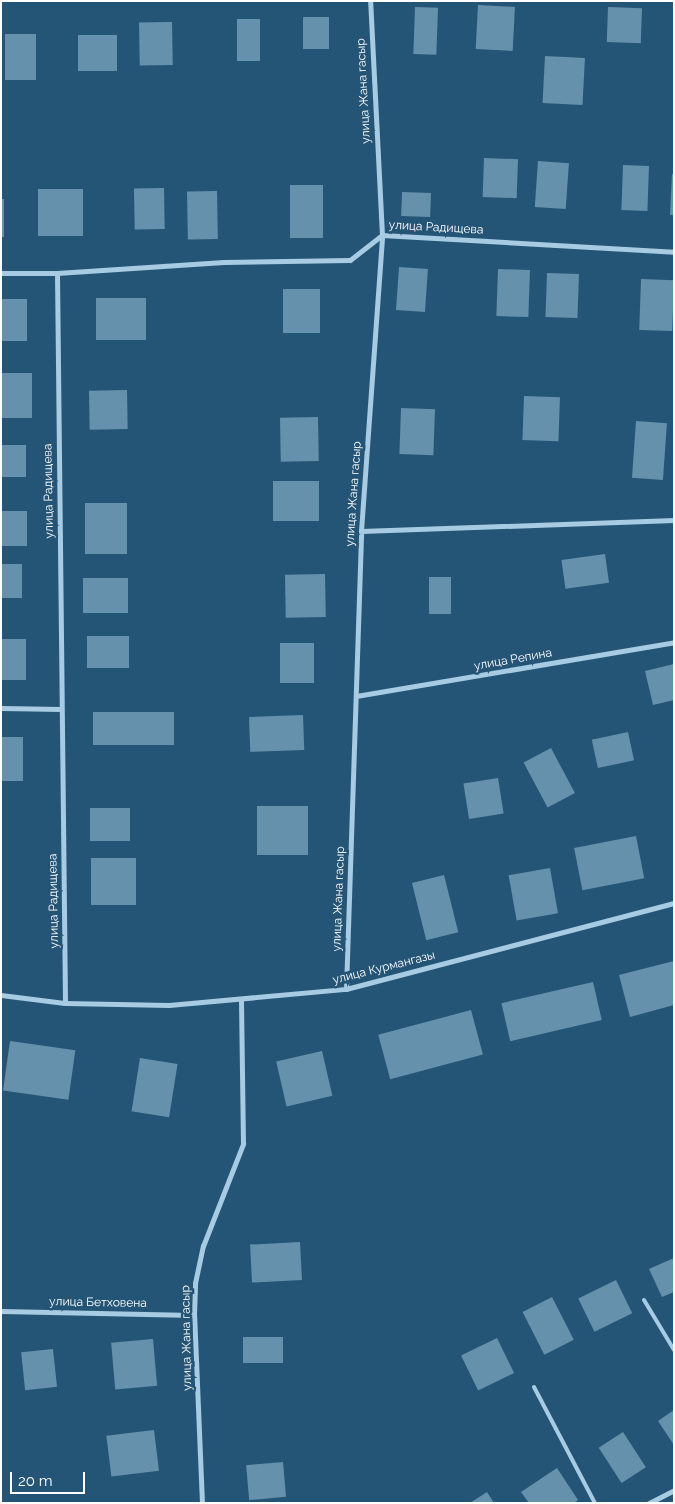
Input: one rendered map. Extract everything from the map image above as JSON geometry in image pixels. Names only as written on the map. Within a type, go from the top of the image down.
[{"type":"street","name":"улица Жана гасыр","points":[[346,989],[361,531],[382,235],[370,1]]},
{"type":"street","name":"улица Радищева","points":[[1,273],[57,272],[224,262],[350,260],[382,235],[674,252]]},
{"type":"street","name":"улица Радищева","points":[[57,272],[65,1003]]},
{"type":"street","points":[[361,531],[674,520]]},
{"type":"street","name":"улица Репина","points":[[356,696],[674,642]]},
{"type":"street","points":[[1,708],[62,709]]},
{"type":"street","name":"улица Курмангазы","points":[[1,995],[65,1003],[169,1005],[241,1000],[346,989],[674,903]]},
{"type":"street","name":"улица Жана гасыр","points":[[202,1503],[194,1315],[195,1283],[204,1246],[243,1144],[241,1000]]},
{"type":"street","name":"улица Бетховена","points":[[1,1311],[194,1315]]},
{"type":"street","points":[[649,1503],[674,1490]]},
{"type":"lane","points":[[644,1300],[674,1350]]},
{"type":"lane","points":[[534,1388],[595,1503]]},
{"type":"building","points":[[478,5],[515,7],[513,51],[476,49]]},
{"type":"building","points":[[415,7],[438,8],[436,55],[413,54]]},
{"type":"building","points":[[608,7],[642,8],[641,43],[607,42]]},
{"type":"building","points":[[303,17],[329,17],[329,49],[303,49]]},
{"type":"building","points":[[237,19],[260,19],[260,61],[237,61]]},
{"type":"building","points":[[172,22],[173,65],[140,66],[139,23]]},
{"type":"building","points":[[5,34],[36,34],[36,80],[5,80]]},
{"type":"building","points":[[78,35],[117,35],[117,71],[78,71]]},
{"type":"building","points":[[545,56],[585,58],[582,105],[543,103]]},
{"type":"building","points":[[484,158],[518,159],[517,198],[483,197]]},
{"type":"building","points":[[538,161],[569,163],[566,209],[535,207]]},
{"type":"building","points":[[623,165],[649,166],[647,211],[621,210]]},
{"type":"building","points":[[672,174],[674,174],[674,215],[670,215]]},
{"type":"building","points":[[290,185],[323,185],[323,238],[290,238]]},
{"type":"building","points":[[164,188],[165,229],[135,230],[134,189]]},
{"type":"building","points":[[38,189],[83,189],[83,236],[38,236]]},
{"type":"building","points":[[217,191],[218,239],[188,240],[187,192]]},
{"type":"building","points":[[402,192],[431,193],[430,217],[401,216]]},
{"type":"building","points":[[1,199],[4,199],[4,237],[1,237]]},
{"type":"building","points":[[399,267],[428,269],[425,312],[396,310]]},
{"type":"building","points":[[498,269],[530,270],[528,317],[496,316]]},
{"type":"building","points":[[547,273],[579,274],[577,318],[545,317]]},
{"type":"building","points":[[641,279],[674,280],[672,331],[639,330]]},
{"type":"building","points":[[283,289],[320,289],[320,333],[283,333]]},
{"type":"building","points":[[96,298],[146,298],[146,340],[96,340]]},
{"type":"building","points":[[1,299],[27,299],[27,341],[1,341]]},
{"type":"building","points":[[1,373],[32,373],[32,418],[1,418]]},
{"type":"building","points":[[127,390],[128,429],[90,430],[89,391]]},
{"type":"building","points":[[524,396],[560,397],[558,441],[522,440]]},
{"type":"building","points":[[401,408],[435,409],[433,455],[399,454]]},
{"type":"building","points":[[318,417],[319,461],[281,462],[280,418]]},
{"type":"building","points":[[636,421],[667,423],[663,480],[632,478]]},
{"type":"building","points":[[1,445],[26,445],[26,477],[1,477]]},
{"type":"building","points":[[273,481],[319,481],[319,521],[273,521]]},
{"type":"building","points":[[85,503],[127,503],[127,554],[85,554]]},
{"type":"building","points":[[1,511],[27,511],[27,546],[1,546]]},
{"type":"building","points":[[605,554],[609,583],[565,589],[561,560]]},
{"type":"building","points":[[1,564],[22,564],[22,598],[1,598]]},
{"type":"building","points":[[325,574],[326,617],[286,618],[285,575]]},
{"type":"building","points":[[429,577],[451,577],[451,614],[429,614]]},
{"type":"building","points":[[83,578],[128,578],[128,613],[83,613]]},
{"type":"building","points":[[87,636],[129,636],[129,668],[87,668]]},
{"type":"building","points":[[1,639],[26,639],[26,680],[1,680]]},
{"type":"building","points":[[280,643],[314,643],[314,683],[280,683]]},
{"type":"building","points":[[674,664],[674,700],[653,705],[645,671]]},
{"type":"building","points":[[93,712],[174,712],[174,745],[93,745]]},
{"type":"building","points":[[303,715],[304,750],[250,752],[249,717]]},
{"type":"building","points":[[628,732],[634,760],[598,768],[592,740]]},
{"type":"building","points":[[1,737],[23,737],[23,781],[1,781]]},
{"type":"building","points":[[551,748],[575,793],[548,808],[524,763]]},
{"type":"building","points":[[498,778],[504,814],[469,819],[463,783]]},
{"type":"building","points":[[257,806],[308,806],[308,855],[257,855]]},
{"type":"building","points":[[90,808],[130,808],[130,841],[90,841]]},
{"type":"building","points":[[636,836],[644,878],[582,890],[574,848]]},
{"type":"building","points":[[91,858],[136,858],[136,905],[91,905]]},
{"type":"building","points":[[550,868],[558,913],[517,921],[509,875]]},
{"type":"building","points":[[444,875],[458,932],[426,940],[412,883]]},
{"type":"building","points":[[674,961],[674,1005],[630,1017],[619,975]]},
{"type":"building","points":[[593,982],[602,1020],[510,1041],[501,1003]]},
{"type":"building","points":[[471,1010],[483,1054],[390,1079],[378,1035]]},
{"type":"building","points":[[10,1041],[75,1050],[68,1100],[3,1091]]},
{"type":"building","points":[[322,1051],[332,1096],[287,1106],[276,1062]]},
{"type":"building","points":[[140,1058],[178,1064],[169,1117],[132,1111]]},
{"type":"building","points":[[300,1242],[302,1280],[252,1283],[250,1245]]},
{"type":"building","points":[[674,1258],[674,1292],[662,1297],[649,1269]]},
{"type":"building","points":[[616,1280],[632,1313],[594,1332],[578,1298]]},
{"type":"building","points":[[552,1297],[574,1340],[544,1355],[523,1312]]},
{"type":"building","points":[[243,1337],[283,1337],[283,1363],[243,1363]]},
{"type":"building","points":[[497,1338],[514,1373],[478,1391],[461,1356]]},
{"type":"building","points":[[153,1339],[157,1386],[115,1389],[111,1343]]},
{"type":"building","points":[[53,1349],[57,1387],[25,1390],[21,1352]]},
{"type":"building","points":[[674,1410],[674,1445],[658,1421]]},
{"type":"building","points":[[154,1430],[159,1471],[111,1477],[106,1436]]},
{"type":"building","points":[[623,1432],[646,1467],[622,1483],[599,1448]]},
{"type":"building","points":[[283,1462],[286,1497],[249,1500],[246,1465]]},
{"type":"building","points":[[557,1468],[578,1500],[574,1503],[529,1503],[521,1492]]},
{"type":"building","points":[[487,1492],[494,1503],[470,1503]]}]
